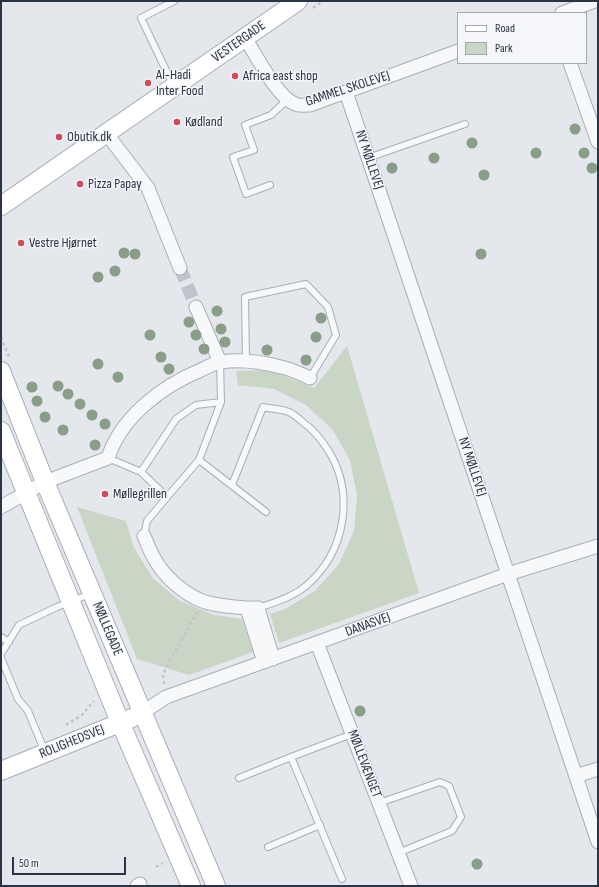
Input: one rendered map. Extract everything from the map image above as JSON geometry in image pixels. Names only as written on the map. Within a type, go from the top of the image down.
[{"type":"main road","name":"VESTERGADE","points":[[1,206],[298,1]]},
{"type":"main road","name":"MØLLEGADE","points":[[1,371],[45,482],[216,886]]},
{"type":"main road","name":"MØLLEGADE","points":[[1,431],[120,722],[191,886]]},
{"type":"main road","name":"ROLIGHEDSVEJ","points":[[1,771],[142,713]]},
{"type":"street","points":[[565,12],[595,1]]},
{"type":"street","name":"GAMMEL SKOLEVEJ","points":[[245,38],[277,89],[287,100],[297,105],[310,105],[457,51]]},
{"type":"street","points":[[570,64],[598,142]]},
{"type":"street","name":"NY MØLLEVEJ","points":[[346,92],[598,842]]},
{"type":"street","points":[[106,133],[148,188],[180,268]]},
{"type":"street","points":[[196,307],[220,362]]},
{"type":"street","points":[[1,507],[45,482],[108,458],[113,444],[132,418],[159,392],[193,373],[220,362],[246,361],[283,367],[310,378]]},
{"type":"street","points":[[144,536],[155,559],[165,575],[181,589],[204,601],[224,606],[253,608],[269,660]]},
{"type":"street","name":"DANASVEJ","points":[[142,713],[166,697],[508,574],[598,546]]},
{"type":"street","name":"MØLLEVÆNGET","points":[[317,643],[411,886]]},
{"type":"street","points":[[576,776],[598,769]]},
{"type":"lane","points":[[174,1],[164,3],[141,18],[174,87]]},
{"type":"lane","points":[[270,185],[246,194],[233,157],[254,150],[245,125],[271,115],[287,100]]},
{"type":"lane","points":[[368,158],[465,124]]},
{"type":"lane","points":[[246,361],[245,297],[306,284],[328,307],[336,335],[310,378]]},
{"type":"lane","points":[[144,536],[147,520],[200,460],[221,402],[220,362]]},
{"type":"lane","points":[[141,472],[176,420],[196,405],[221,402]]},
{"type":"lane","points":[[232,485],[263,407],[290,413],[318,434],[335,462],[343,488],[344,515],[338,541],[325,565],[307,585],[284,600],[253,608]]},
{"type":"lane","points":[[108,458],[141,472],[167,497]]},
{"type":"lane","points":[[200,460],[266,512]]},
{"type":"lane","points":[[1,654],[19,625],[92,593]]},
{"type":"lane","points":[[1,637],[9,642]]},
{"type":"lane","points":[[1,658],[18,699],[28,711],[45,753]]},
{"type":"lane","points":[[239,778],[352,734]]},
{"type":"lane","points":[[291,757],[342,879]]},
{"type":"lane","points":[[379,803],[440,782],[449,786],[461,817],[452,831],[398,853]]},
{"type":"lane","points":[[268,847],[320,825]]},
{"type":"path","points":[[166,697],[163,674],[204,601]]},
{"type":"path","points":[[64,727],[82,715],[96,700],[109,694]]},
{"type":"green space","points":[[347,346],[419,593],[279,643],[270,614],[285,609],[315,591],[339,564],[354,531],[357,495],[350,460],[332,429],[306,405],[274,389],[238,385],[236,371],[269,370],[314,388]]},
{"type":"green space","points":[[77,507],[126,521],[134,548],[153,578],[180,601],[214,615],[242,619],[253,652],[189,675],[137,659]]},
{"type":"tunnel","points":[[180,268],[196,307]]},
{"type":"place","name":"Africa east shop","points":[[235,76]]},
{"type":"place","name":"Al-Hadi Inter Food","points":[[148,83]]},
{"type":"place","name":"Kødland","points":[[177,122]]},
{"type":"place","name":"Obutik.dk","points":[[59,137]]},
{"type":"place","name":"Pizza Papay","points":[[80,184]]},
{"type":"place","name":"Vestre Hjørnet","points":[[21,243]]},
{"type":"place","name":"Møllegrillen","points":[[105,494]]}]
